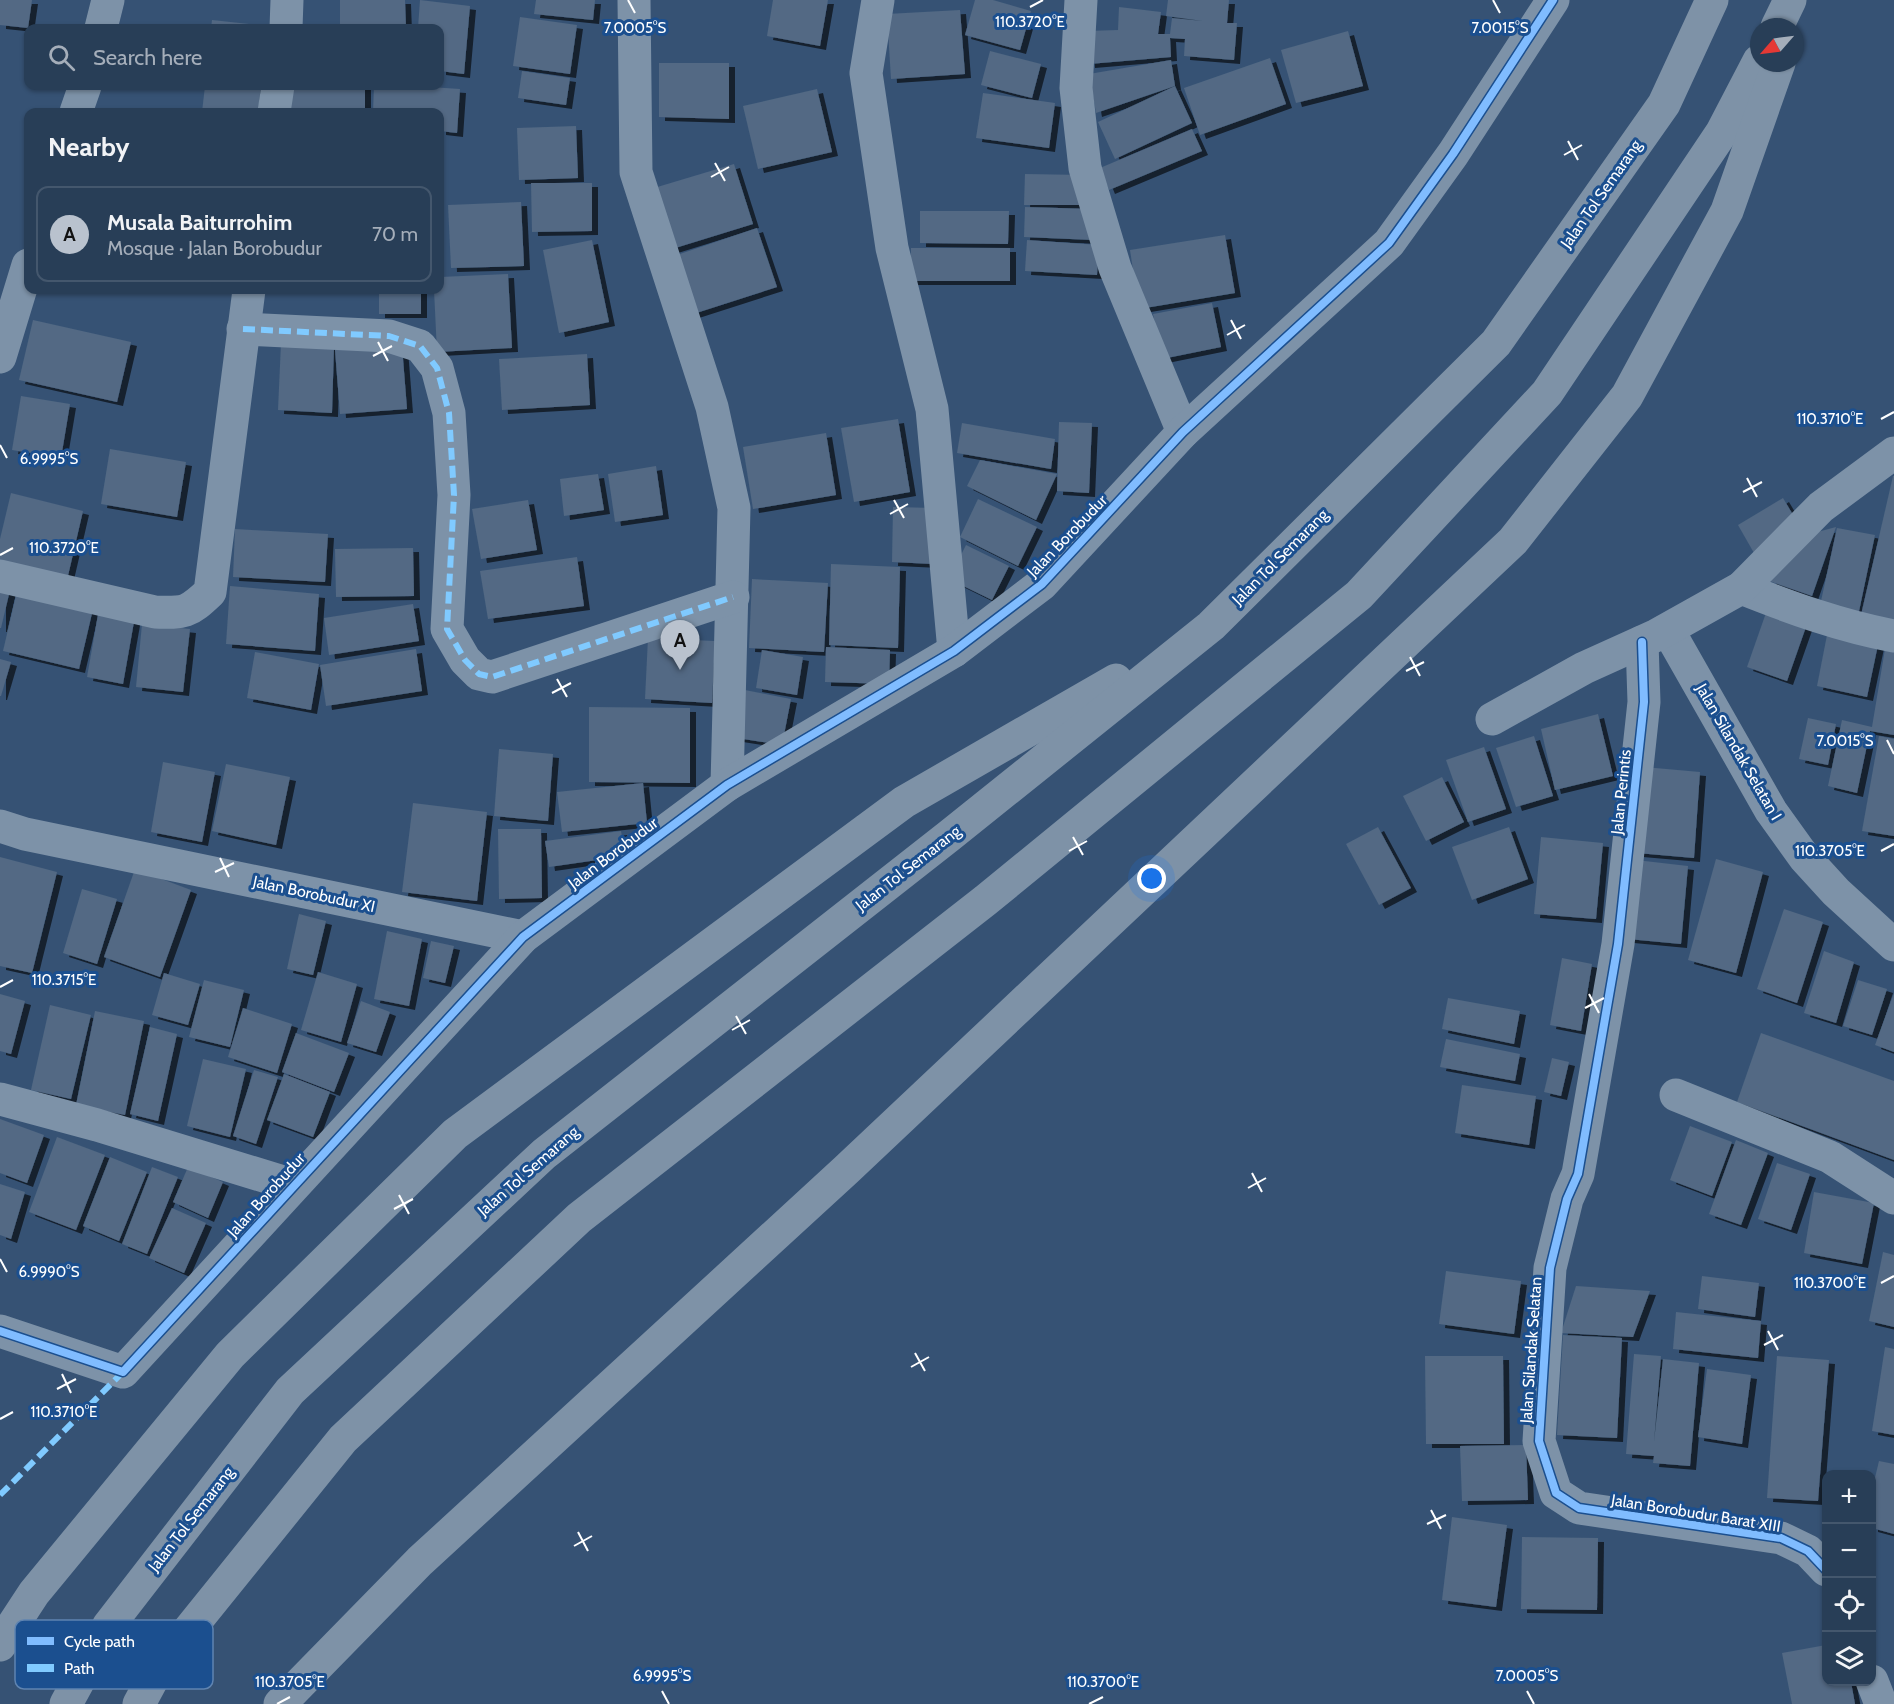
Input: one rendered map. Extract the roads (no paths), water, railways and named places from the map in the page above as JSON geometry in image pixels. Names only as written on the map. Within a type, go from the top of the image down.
[{"type":"highway","name":"Jalan Tol Semarang","points":[[113,1620],[290,1391],[544,1154],[949,836],[1211,626],[1496,343],[1664,104],[1712,0]]},
{"type":"highway","points":[[1781,18],[1791,0]]},
{"type":"highway","points":[[1795,18],[1802,0]]},
{"type":"highway","points":[[197,1620],[343,1439],[579,1218],[986,900],[1359,595],[1547,393],[1722,132],[1753,72]]},
{"type":"highway","points":[[280,1704],[420,1561],[855,1161],[1513,541],[1628,396],[1727,211],[1776,72]]},
{"type":"highway","points":[[17,1620],[34,1593],[230,1355],[455,1134],[904,802],[1211,626]]},
{"type":"highway","points":[[0,1646],[15,1623]]},
{"type":"highway","name":"Jalan Tol Semarang","points":[[66,1704],[74,1689]]},
{"type":"highway","points":[[139,1704],[147,1689]]},
{"type":"street","points":[[101,24],[108,0]]},
{"type":"street","points":[[286,24],[287,0]]},
{"type":"street","points":[[634,0],[636,172],[712,407],[734,508],[727,785]]},
{"type":"street","points":[[878,0],[866,73],[892,248],[932,410],[954,651]]},
{"type":"street","points":[[1081,0],[1076,88],[1085,168],[1115,268],[1183,432]]},
{"type":"street","name":"Jalan Borobudur","points":[[0,1331],[123,1372],[523,937],[727,785],[954,651],[1042,584],[1183,432],[1389,243],[1453,154],[1552,0]]},
{"type":"street","points":[[77,108],[84,90]]},
{"type":"street","points":[[275,108],[277,90]]},
{"type":"street","points":[[0,357],[24,278]]},
{"type":"street","points":[[0,576],[155,612],[182,613],[197,605],[210,592],[248,294]]},
{"type":"street","points":[[243,329],[389,336],[420,346],[437,368],[449,413],[454,495],[447,629],[465,660],[479,674],[492,677],[733,597]]},
{"type":"street","points":[[1492,719],[1584,668],[1655,636],[1741,588],[1821,507],[1894,453]]},
{"type":"street","points":[[1741,588],[1796,609],[1872,632],[1894,636]]},
{"type":"street","name":"Jalan Perintis","points":[[1578,1174],[1618,944],[1644,702],[1655,636]]},
{"type":"street","name":"Jalan Silandak Selatan I","points":[[1655,636],[1804,857],[1836,892],[1894,945]]},
{"type":"street","name":"Jalan Borobudur XI","points":[[0,826],[25,834],[523,937]]},
{"type":"street","points":[[1677,1095],[1830,1157],[1894,1198]]},
{"type":"street","points":[[0,1099],[97,1125],[293,1185]]},
{"type":"street","name":"Jalan Silandak Selatan","points":[[1556,1493],[1539,1442],[1550,1268],[1567,1199],[1578,1174]]},
{"type":"street","name":"Jalan Borobudur Barat XIII","points":[[1556,1493],[1579,1508],[1781,1538],[1808,1551],[1822,1565]]},
{"type":"street","points":[[1874,1686],[1881,1704]]},
{"type":"place","name":"Musala Baiturrohim","points":[[680,670]]}]
